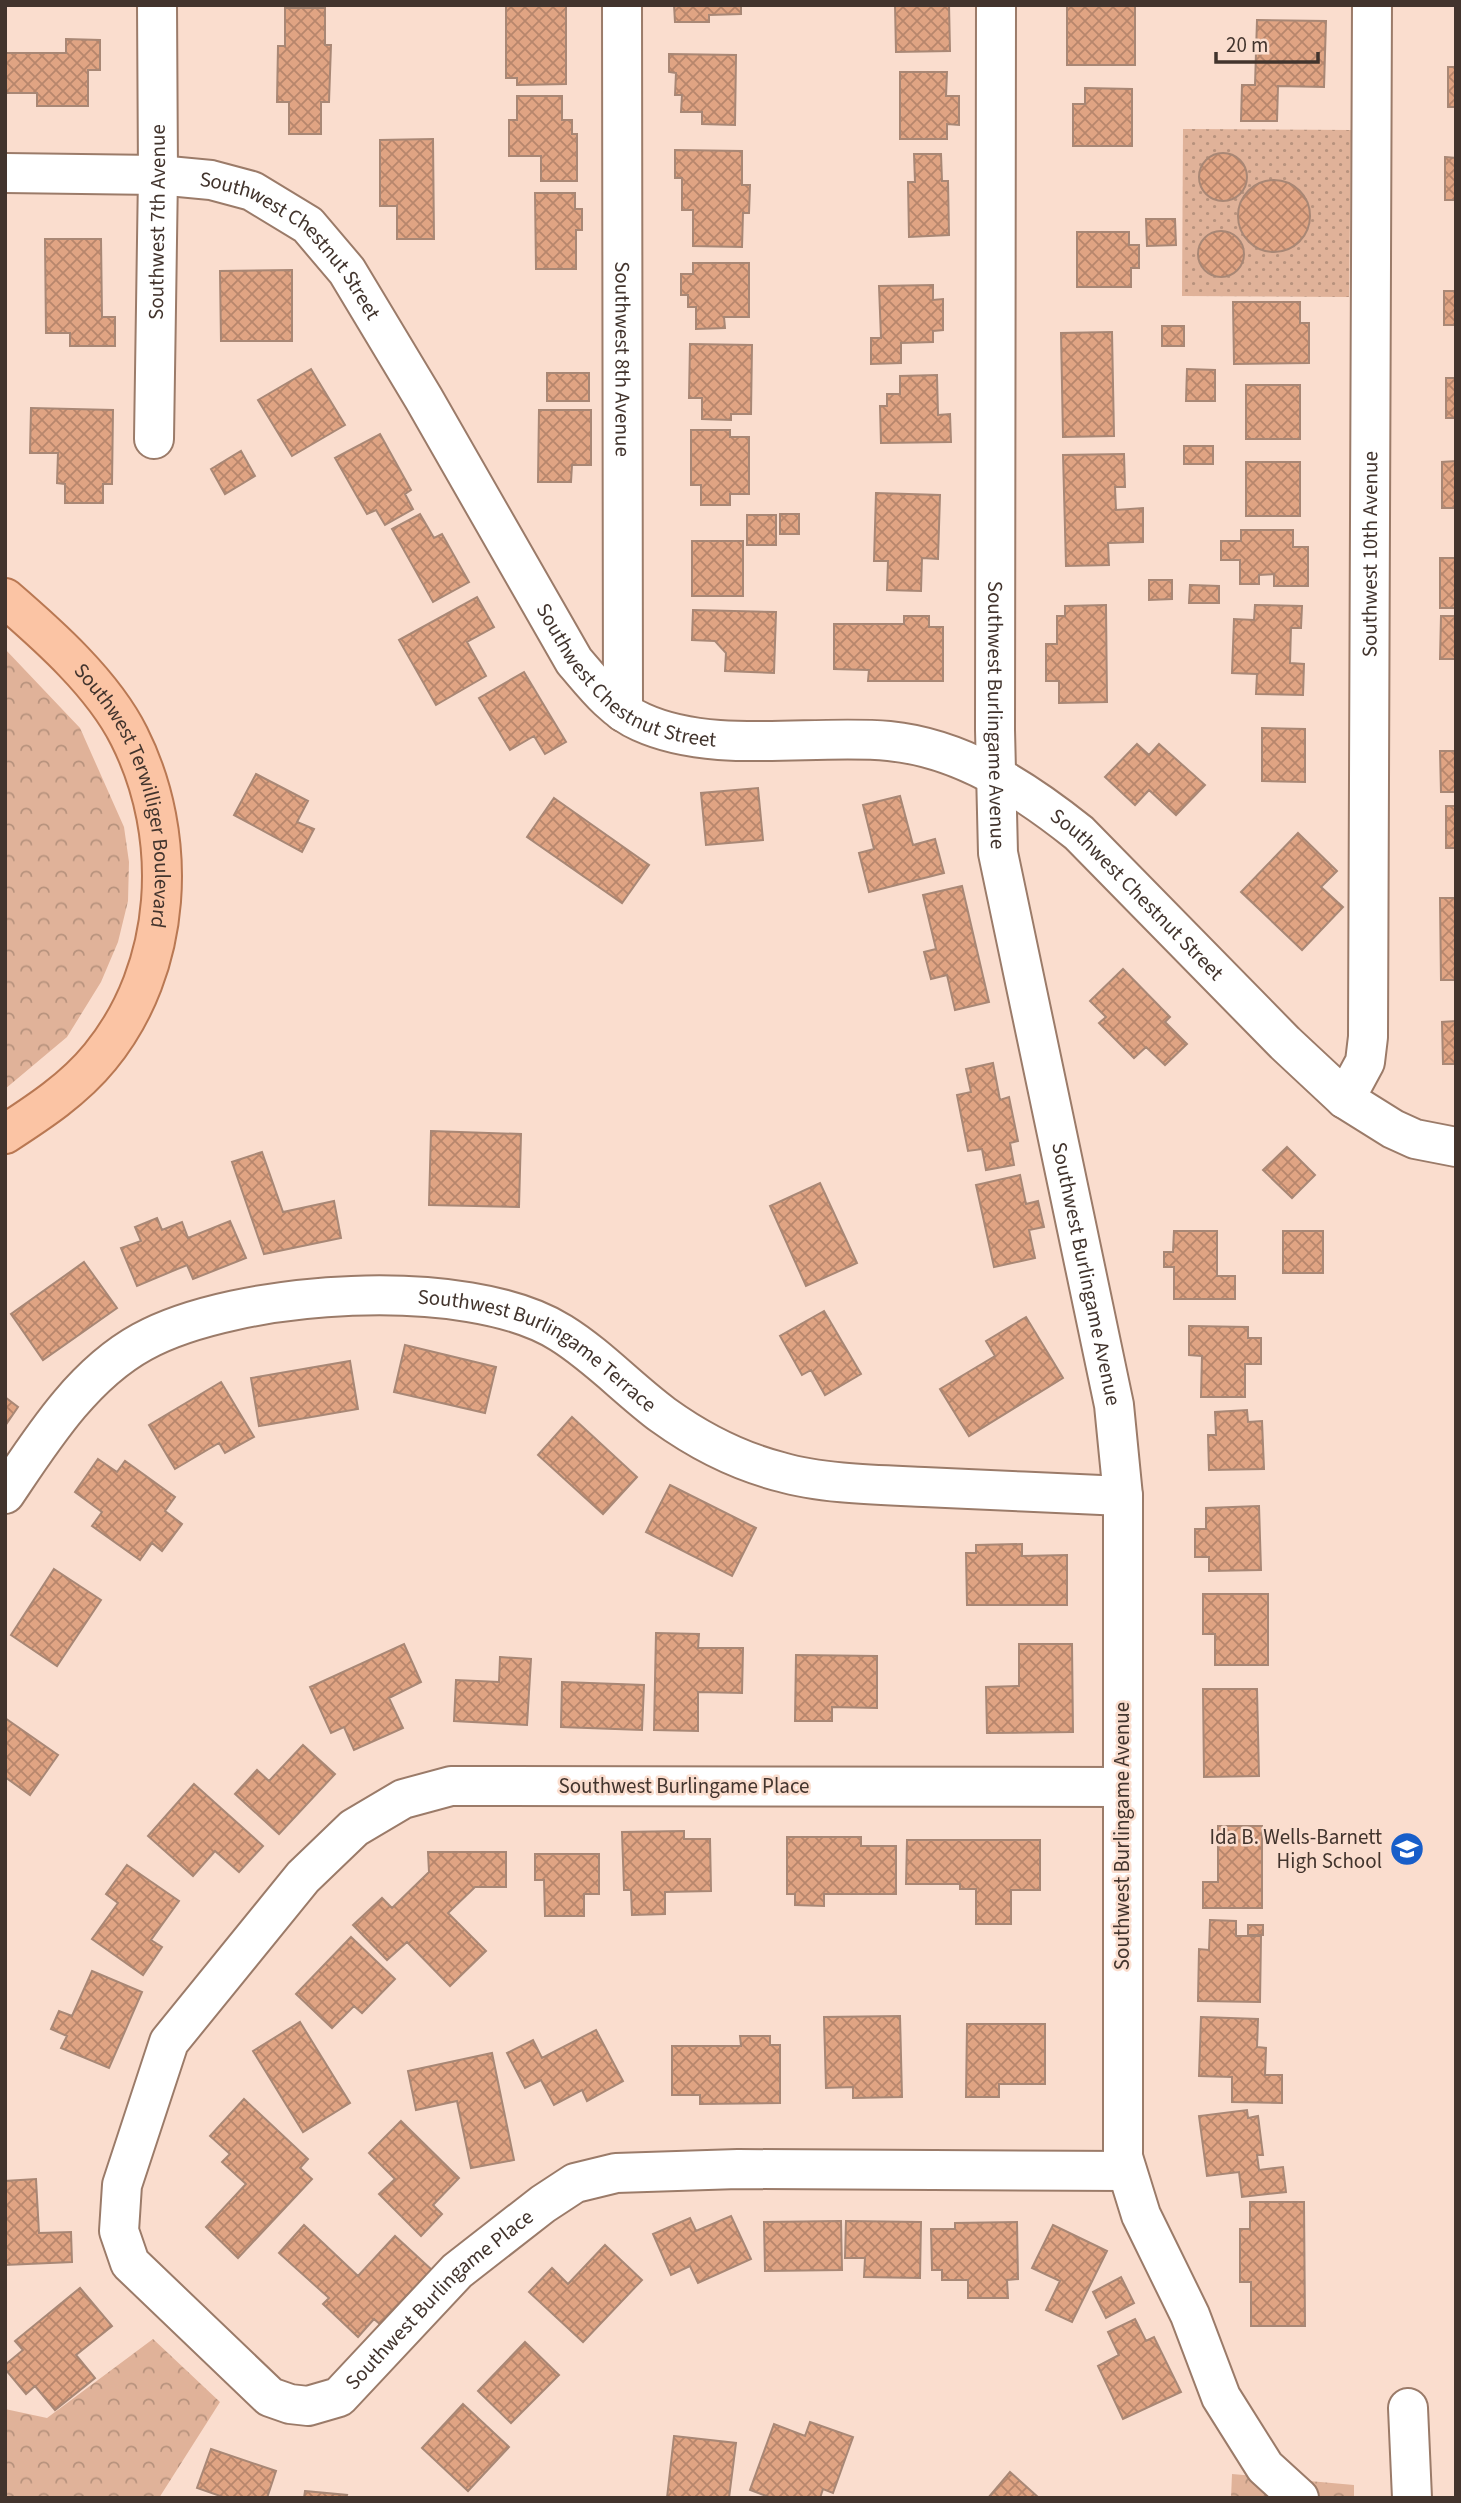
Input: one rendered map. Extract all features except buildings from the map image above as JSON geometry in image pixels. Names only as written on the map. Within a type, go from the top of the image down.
[{"type":"main road","name":"Southwest Terwilliger Boulevard","points":[[5,598],[38,626],[78,668],[114,712],[129,736],[143,767],[156,814],[161,839],[162,894],[155,945],[145,978],[126,1019],[100,1057],[79,1080],[48,1106],[5,1135]]},
{"type":"street","name":"Southwest 7th Avenue","points":[[154,439],[158,175],[157,5]]},
{"type":"street","name":"Southwest 8th Avenue","points":[[622,5],[623,712]]},
{"type":"street","name":"Southwest Burlingame Avenue","points":[[996,5],[998,853],[1114,1405],[1124,1496],[1123,2157],[1141,2215],[1190,2315],[1221,2397],[1265,2467],[1300,2498]]},
{"type":"street","name":"Southwest 10th Avenue","points":[[1345,1099],[1365,1062],[1368,1037],[1372,5]]},
{"type":"street","name":"Southwest Chestnut Street","points":[[5,173],[158,175],[211,180],[252,191],[308,225],[354,282],[574,661],[623,712],[640,722],[675,734],[729,740],[890,741],[945,753],[996,776],[1041,803],[1079,833],[1266,1024],[1345,1099],[1393,1129],[1415,1139],[1456,1147]]},
{"type":"street","name":"Southwest Burlingame Terrace","points":[[5,1494],[36,1447],[74,1399],[107,1367],[140,1343],[168,1330],[200,1320],[266,1304],[373,1295],[408,1295],[473,1302],[534,1320],[561,1333],[662,1415],[698,1438],[725,1452],[783,1473],[877,1485],[1124,1496]]},
{"type":"street","name":"Southwest Burlingame Place","points":[[1122,1787],[451,1786],[403,1799],[355,1828],[303,1877],[169,2042],[122,2185],[119,2231],[130,2263],[270,2397],[307,2406],[339,2397],[457,2271],[542,2204],[575,2183],[616,2174],[738,2169],[1126,2171]]},
{"type":"street","points":[[1408,2408],[1412,2498]]},
{"type":"green space","points":[[1183,129],[1351,130],[1349,297],[1182,296]]},
{"type":"green space","points":[[5,649],[80,728],[124,827],[129,862],[128,901],[118,942],[101,982],[67,1037],[5,1089]]},
{"type":"green space","points":[[153,2339],[220,2402],[159,2498],[5,2498],[5,2409],[47,2418]]},
{"type":"green space","points":[[1232,2474],[1354,2485],[1354,2498],[1231,2498]]},
{"type":"place","name":"Ida B. Wells-Barnett High School","points":[[1407,1849]]}]
